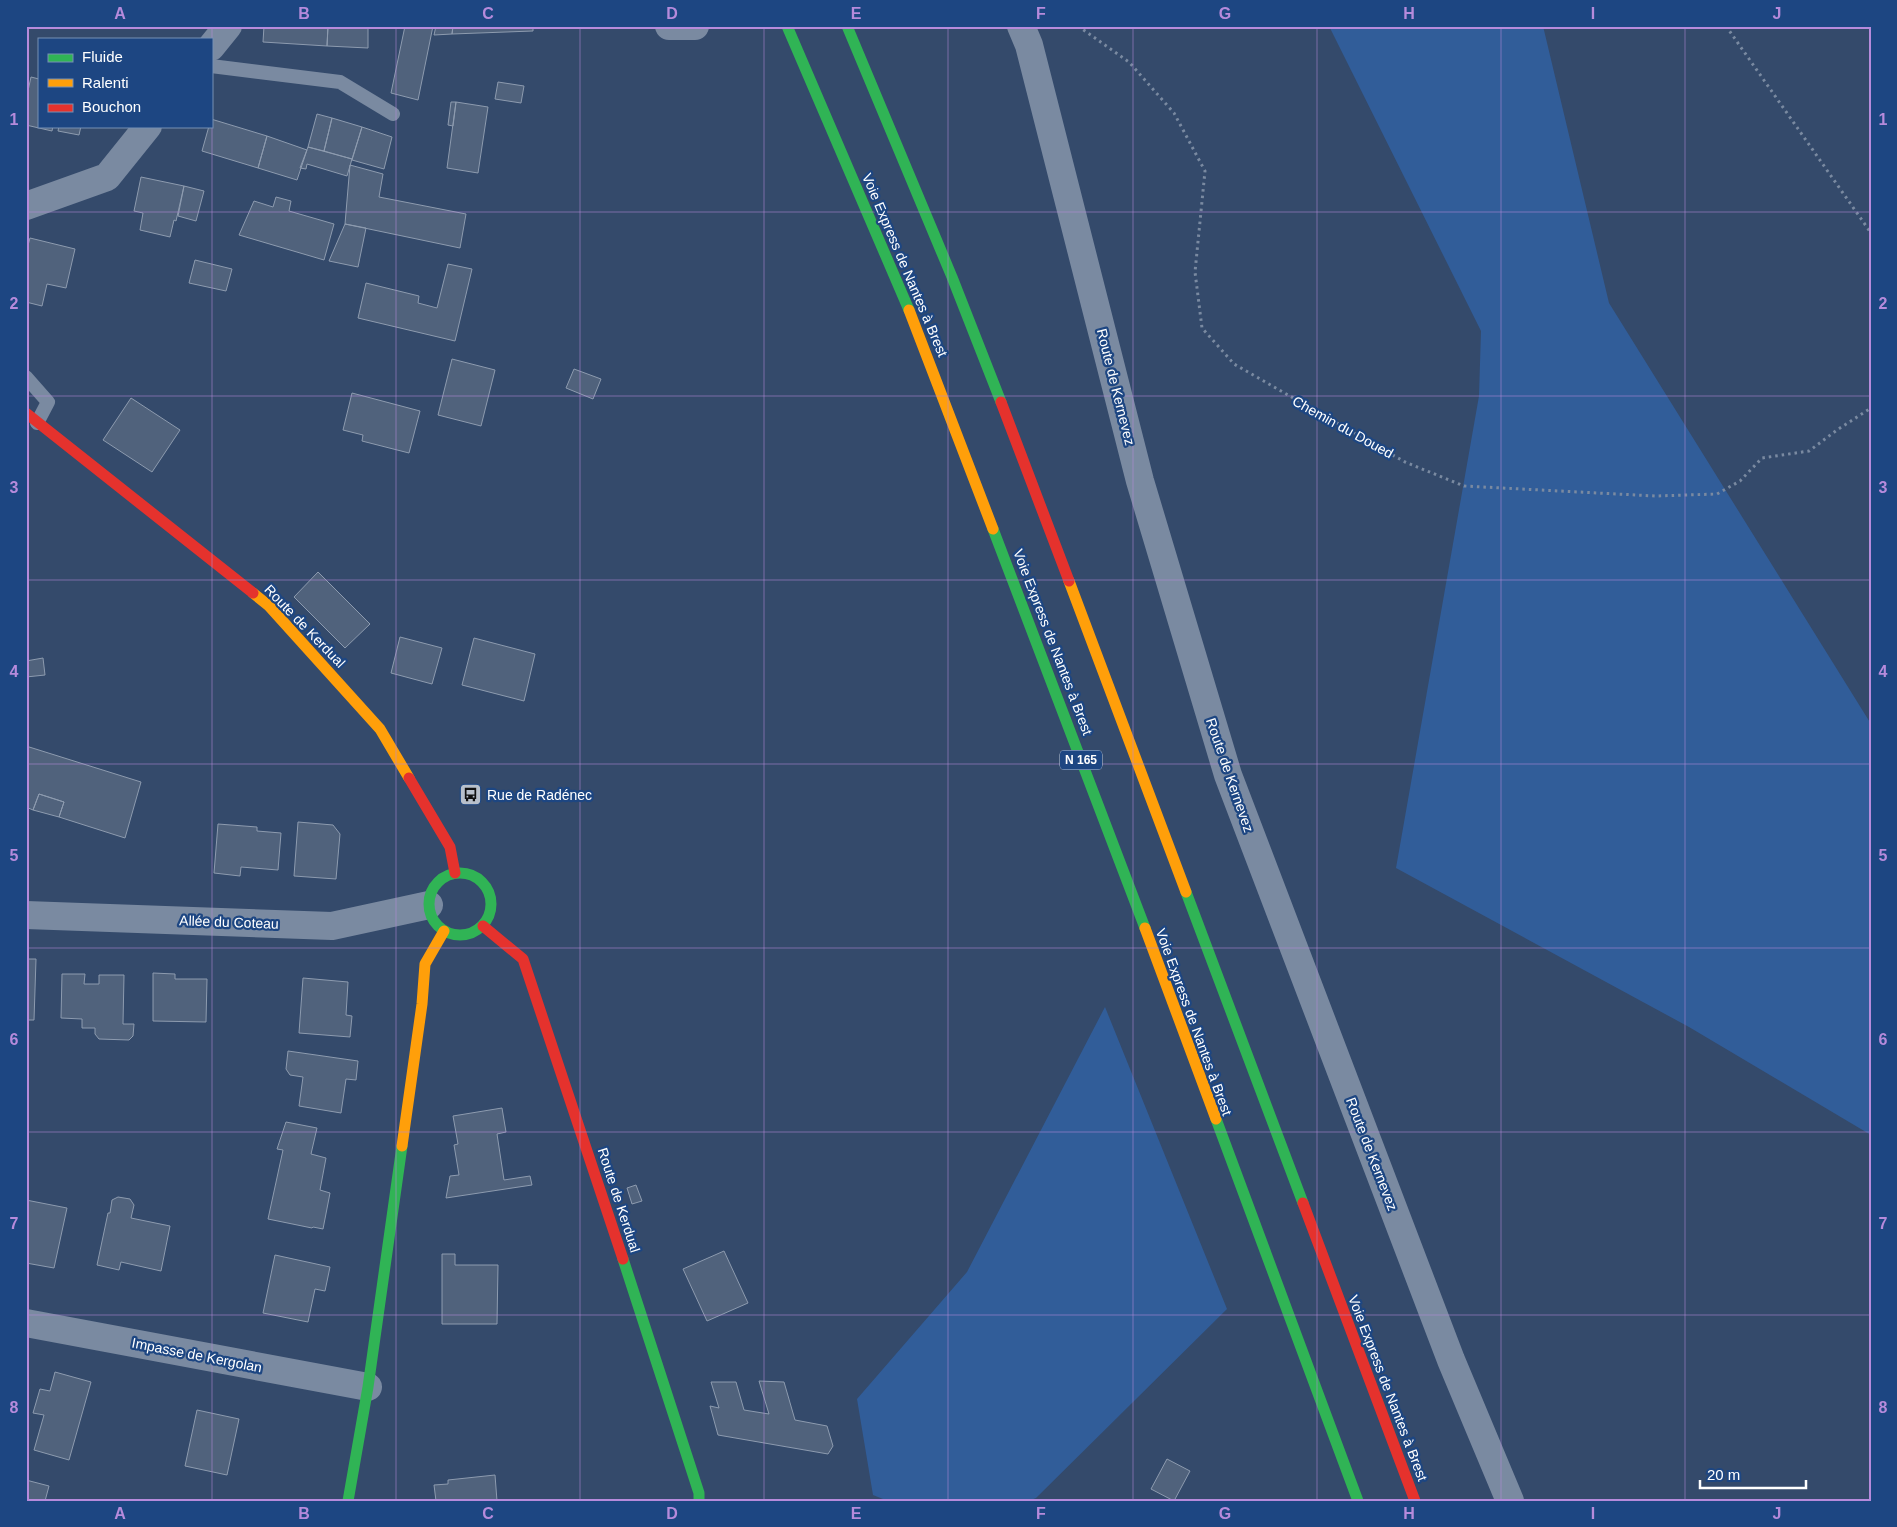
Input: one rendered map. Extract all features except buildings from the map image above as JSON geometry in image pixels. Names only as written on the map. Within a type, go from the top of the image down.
[{"type":"main road","name":"Voie Express de Nantes à Brest","points":[[787,26],[908,307],[1068,723],[1358,1501]]},
{"type":"main road","name":"Voie Express de Nantes à Brest","points":[[847,26],[952,277],[1035,489],[1415,1501]]},
{"type":"main road","name":"Route de Kerdual","points":[[26,413],[88,460],[269,606],[380,728],[450,847],[455,873]]},
{"type":"main road","points":[[455,873],[475,876],[483,882],[492,900],[492,909],[483,926],[474,932],[464,935],[453,935],[444,931],[436,924],[429,905],[433,888],[439,881],[455,873]]},
{"type":"main road","name":"Route de Kerdual","points":[[483,926],[523,959],[651,1344],[699,1493],[699,1501]]},
{"type":"main road","points":[[348,1501],[368,1386],[422,1004],[425,964],[444,931]]},
{"type":"street","points":[[212,46],[228,26]]},
{"type":"street","name":"Route de Kernevez","points":[[1021,26],[1029,44],[1140,481],[1228,775],[1451,1360],[1510,1501]]},
{"type":"street","points":[[26,206],[107,177],[146,128]]},
{"type":"street","name":"Allée du Coteau","points":[[26,915],[332,926],[429,905]]},
{"type":"street","name":"Impasse de Kergolan","points":[[26,1323],[368,1386]]},
{"type":"lane","points":[[212,66],[340,82],[393,114]]},
{"type":"lane","points":[[26,377],[48,402],[37,423]]},
{"type":"path","name":"Chemin du Doued","points":[[1078,26],[1129,62],[1174,113],[1205,172],[1195,272],[1202,328],[1234,364],[1405,462],[1464,486],[1655,496],[1717,494],[1740,481],[1762,458],[1809,451],[1871,408]]},
{"type":"path","points":[[1726,26],[1871,233]]},
{"type":"path","points":[[1867,26],[1871,30]]},
{"type":"shaded area","points":[[1329,26],[1543,26],[1609,303],[1871,724],[1871,1135],[1689,1027],[1396,868],[1479,396],[1481,331]]},
{"type":"shaded area","points":[[1105,1007],[1227,1309],[1036,1498],[1028,1501],[888,1501],[873,1495],[857,1399],[967,1272]]},
{"type":"traffic: fast","points":[[787,26],[909,310]]},
{"type":"traffic: fast","points":[[847,26],[952,277],[1001,402]]},
{"type":"traffic: fast","points":[[993,529],[1145,928]]},
{"type":"traffic: fast","points":[[454,873],[466,873],[482,882],[489,892],[491,904],[489,916],[482,926],[466,935],[454,935],[443,930],[434,921],[429,910],[429,898],[434,887],[443,878],[454,873]]},
{"type":"traffic: fast","points":[[1186,892],[1303,1203]]},
{"type":"traffic: fast","points":[[1216,1119],[1358,1501]]},
{"type":"traffic: fast","points":[[348,1501],[368,1387],[402,1146]]},
{"type":"traffic: fast","points":[[623,1259],[699,1493],[699,1501]]},
{"type":"traffic: slow","points":[[909,310],[993,529]]},
{"type":"traffic: slow","points":[[1069,581],[1186,892]]},
{"type":"traffic: slow","points":[[253,593],[269,606],[380,729],[409,778]]},
{"type":"traffic: slow","points":[[1145,928],[1216,1119]]},
{"type":"traffic: slow","points":[[402,1146],[422,1004],[425,964],[444,931]]},
{"type":"traffic: jam","points":[[1001,402],[1069,581]]},
{"type":"traffic: jam","points":[[26,413],[253,593]]},
{"type":"traffic: jam","points":[[409,778],[450,847],[455,873]]},
{"type":"traffic: jam","points":[[483,926],[523,959],[623,1259]]},
{"type":"traffic: jam","points":[[1303,1203],[1415,1501]]},
{"type":"place","name":"Rue de Radénec","points":[[471,795]]}]
